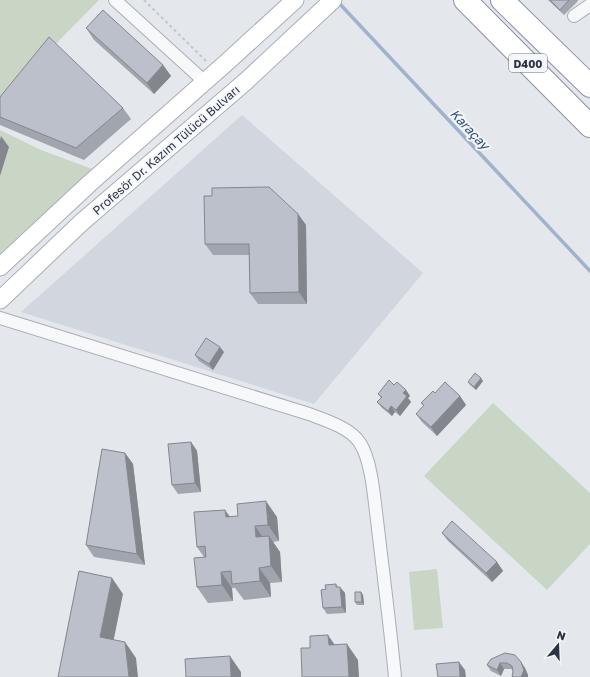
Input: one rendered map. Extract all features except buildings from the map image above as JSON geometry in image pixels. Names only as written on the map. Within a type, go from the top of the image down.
[{"type":"highway","name":"D400","points":[[465,0],[590,126]]},
{"type":"highway","name":"D400","points":[[502,0],[590,86]]},
{"type":"street","points":[[115,0],[216,72]]},
{"type":"street","name":"Profesör Dr. Kazım Tülücü Bulvarı","points":[[0,267],[90,183],[295,0]]},
{"type":"street","name":"Profesör Dr. Kazım Tülücü Bulvarı","points":[[0,300],[82,222],[245,82],[333,0]]},
{"type":"street","points":[[574,16],[590,5]]},
{"type":"street","points":[[0,318],[309,414],[344,428],[360,443],[367,461],[372,484],[389,616],[395,677]]},
{"type":"path","points":[[144,0],[216,72]]},
{"type":"shaded area","points":[[242,115],[423,273],[314,404],[21,312]]},
{"type":"green space","points":[[0,0],[99,0],[39,61],[0,107]]},
{"type":"green space","points":[[0,130],[41,150],[95,170],[0,255]]},
{"type":"green space","points":[[493,403],[590,493],[590,544],[547,590],[424,476]]},
{"type":"green space","points":[[437,569],[443,628],[414,630],[409,572]]},
{"type":"waterway","name":"Karaçay","points":[[338,2],[590,271]]}]
